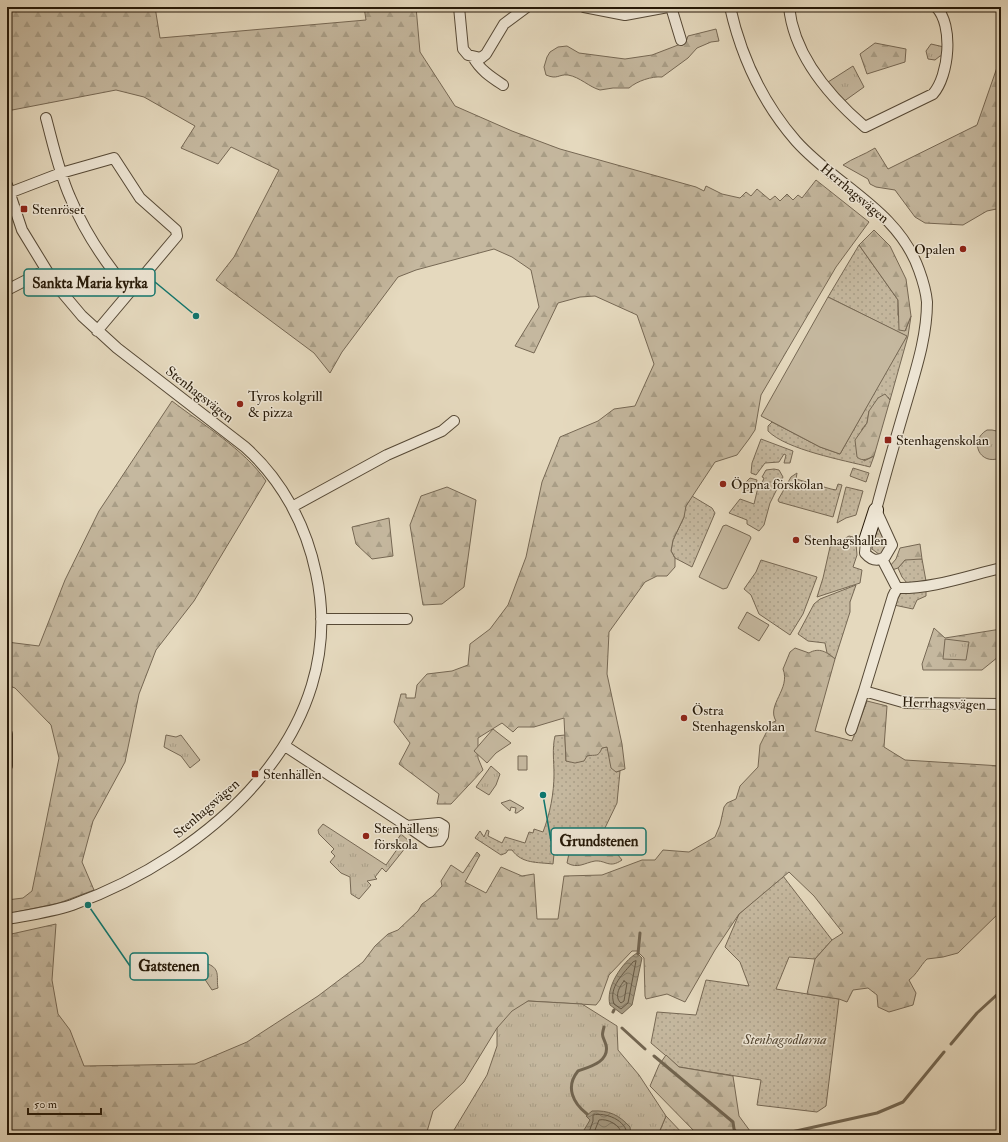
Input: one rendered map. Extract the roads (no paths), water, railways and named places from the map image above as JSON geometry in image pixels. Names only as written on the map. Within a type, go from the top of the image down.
[{"type":"street","points":[[459,7],[462,49],[468,56],[481,58],[486,54],[504,24],[527,7]]},
{"type":"street","points":[[584,7],[626,15],[668,7]]},
{"type":"street","points":[[671,7],[681,40]]},
{"type":"street","name":"Herrhagsvägen","points":[[730,7],[740,44],[750,70],[780,121],[814,159],[880,212],[892,224],[909,250],[923,281],[927,304],[922,346],[866,541],[865,553],[868,557],[877,560],[882,559]]},
{"type":"street","points":[[789,7],[793,29],[815,72],[844,109],[865,127],[933,94],[938,88],[948,56],[948,42],[945,24],[940,11],[936,7]]},
{"type":"street","points":[[473,57],[477,66],[485,73],[503,84]]},
{"type":"street","points":[[46,118],[61,173],[70,197],[90,236],[117,277],[130,292]]},
{"type":"street","name":"Stenhagsvägen","points":[[7,919],[41,914],[72,905],[138,876],[166,859],[208,829],[241,799],[269,769],[285,746],[296,725],[313,682],[320,644],[320,588],[313,559],[305,534],[292,507],[262,462],[246,447],[97,331],[82,316],[46,270],[22,230],[8,189],[114,158],[140,198],[176,230],[177,236],[97,331]]},
{"type":"street","points":[[7,290],[46,270]]},
{"type":"street","points":[[292,507],[387,455],[442,431],[454,421]]},
{"type":"street","points":[[876,510],[892,544],[888,554],[882,559],[897,588]]},
{"type":"street","points":[[897,588],[940,583],[1001,568]]},
{"type":"street","points":[[851,730],[893,596],[897,588]]},
{"type":"street","points":[[321,619],[406,618]]},
{"type":"street","name":"Herrhagsvägen","points":[[864,691],[906,703],[1001,704]]},
{"type":"street","points":[[7,734],[7,766]]},
{"type":"street","points":[[285,746],[407,826]]},
{"type":"water","points":[[637,953],[642,958],[632,1005],[622,1014],[610,1005],[610,991],[616,976],[631,957]]},
{"type":"water","points":[[592,1111],[604,1111],[618,1116],[630,1127],[631,1135],[584,1135],[584,1130],[590,1120],[586,1116]]},
{"type":"waterway","points":[[638,954],[640,933]]},
{"type":"waterway","points":[[951,1044],[977,1013],[1001,991]]},
{"type":"waterway","points":[[587,1114],[578,1105],[572,1094],[572,1083],[578,1071],[598,1063],[605,1056],[606,1045],[603,1035],[604,1027]]},
{"type":"waterway","points":[[622,1028],[645,1049]]},
{"type":"waterway","points":[[778,1135],[877,1113],[903,1102],[944,1052]]},
{"type":"waterway","points":[[654,1056],[733,1122],[734,1129],[738,1135]]},
{"type":"place","name":"Stenröset","points":[[24,209]]},
{"type":"place","name":"Opalen","points":[[963,249]]},
{"type":"place","name":"Sankta Maria kyrka","points":[[196,316]]},
{"type":"place","name":"Tyros kolgrill & pizza","points":[[240,404]]},
{"type":"place","name":"Stenhagenskolan","points":[[888,440]]},
{"type":"place","name":"Öppna förskolan","points":[[723,484]]},
{"type":"place","name":"Stenhagshallen","points":[[796,540]]},
{"type":"place","name":"Östra Stenhagenskolan","points":[[684,718]]},
{"type":"place","name":"Stenhällen","points":[[255,774]]},
{"type":"place","name":"Grundstenen","points":[[543,795]]},
{"type":"place","name":"Stenhällens förskola","points":[[366,836]]},
{"type":"place","name":"Gatstenen","points":[[88,905]]},
{"type":"park label","name":"Stenhagsodlarna","points":[[785,1039]]}]
